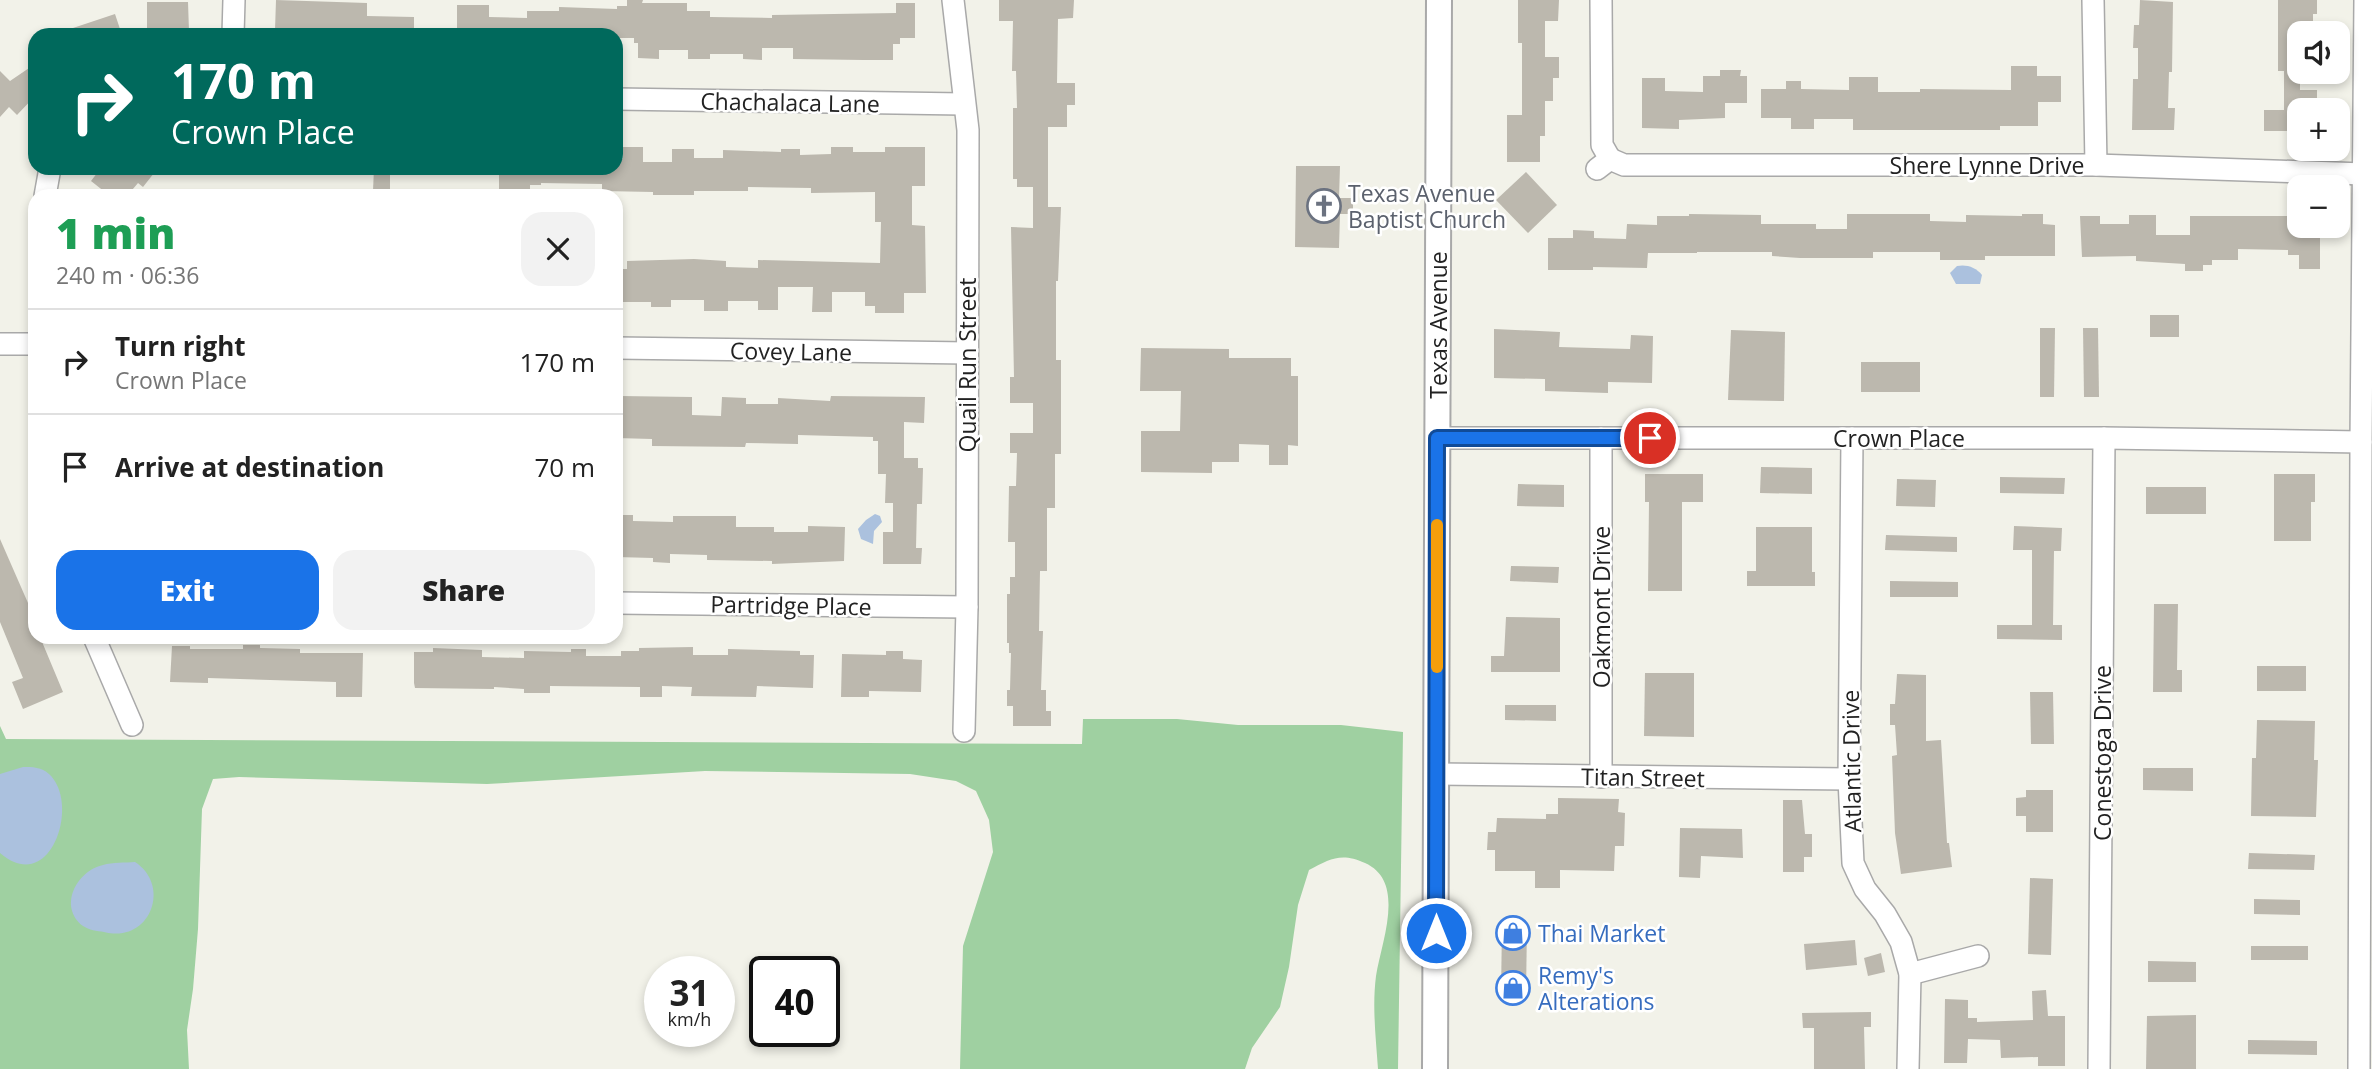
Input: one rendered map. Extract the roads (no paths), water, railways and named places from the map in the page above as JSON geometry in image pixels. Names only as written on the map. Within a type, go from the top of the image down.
[{"type":"street","points":[[233,28],[234,0]]},
{"type":"street","name":"Quail Run Street","points":[[953,0],[968,130],[967,607],[964,731]]},
{"type":"street","name":"Texas Avenue","points":[[1435,1069],[1439,0]]},
{"type":"street","name":"Shere Lynne Drive","points":[[1601,0],[1604,164],[2096,165],[2364,174]]},
{"type":"street","points":[[2093,0],[2096,165]]},
{"type":"street","points":[[2359,1069],[2365,0]]},
{"type":"street","name":"Chachalaca Lane","points":[[623,99],[964,104]]},
{"type":"street","points":[[0,344],[28,344]]},
{"type":"street","name":"Covey Lane","points":[[623,348],[967,353]]},
{"type":"street","name":"Crown Place","points":[[1437,438],[2104,438],[2361,442]]},
{"type":"street","name":"Oakmont Drive","points":[[1601,438],[1601,777]]},
{"type":"street","name":"Atlantic Drive","points":[[1852,438],[1849,779],[1853,863],[1865,889],[1885,914],[1901,942],[1910,974],[1908,1069]]},
{"type":"street","name":"Conestoga Drive","points":[[2099,1069],[2104,438]]},
{"type":"street","name":"Partridge Place","points":[[623,603],[967,607]]},
{"type":"street","points":[[97,644],[132,726]]},
{"type":"street","name":"Titan Street","points":[[1436,774],[1849,779]]},
{"type":"street","points":[[1910,974],[1978,956]]},
{"type":"water","points":[[1957,266],[1977,270],[1982,275],[1980,284],[1956,284],[1950,273]]},
{"type":"water","points":[[875,514],[880,516],[882,522],[874,531],[873,544],[861,539],[858,529]]},
{"type":"water","points":[[33,767],[49,774],[58,788],[62,805],[56,841],[46,855],[34,863],[18,863],[0,853],[0,774]]},
{"type":"water","points":[[135,862],[146,872],[154,898],[151,911],[144,921],[133,930],[120,933],[96,931],[83,926],[72,909],[71,900],[78,882],[85,874],[103,865]]},
{"type":"place","name":"Texas Avenue Baptist Church","points":[[1324,206]]},
{"type":"place","name":"Thai Market","points":[[1513,933]]},
{"type":"place","name":"Remy's Alterations","points":[[1513,988]]}]
